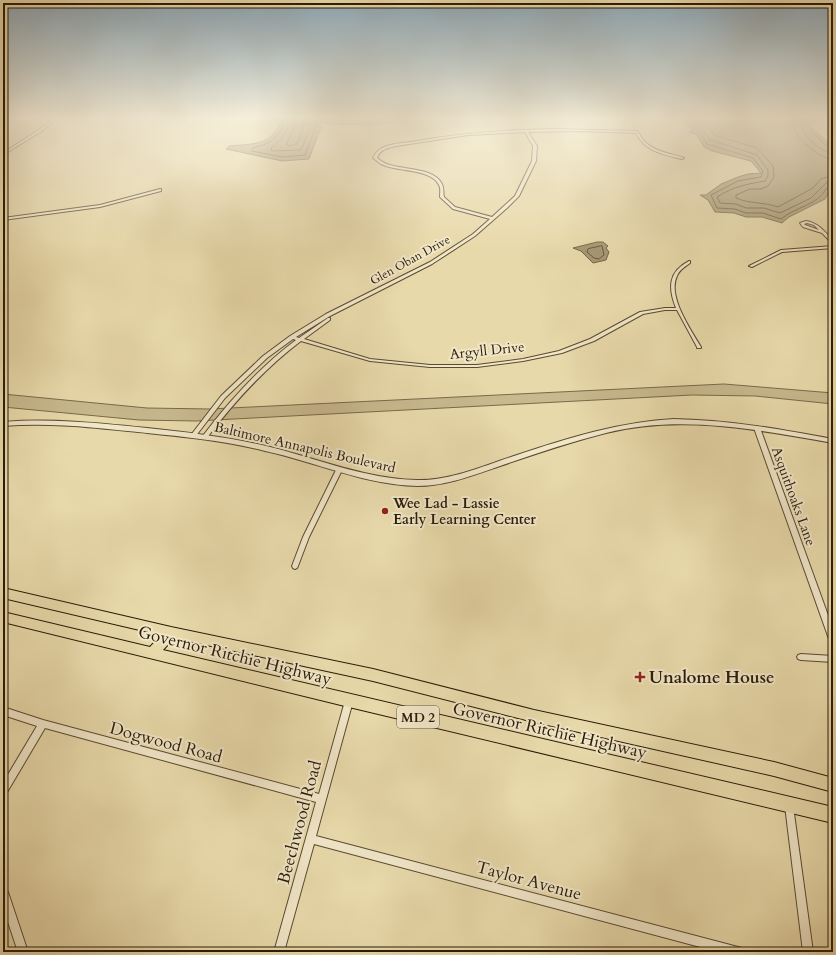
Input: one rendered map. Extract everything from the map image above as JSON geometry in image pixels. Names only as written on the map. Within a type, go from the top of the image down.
[{"type":"highway","name":"Governor Ritchie Highway","points":[[3,593],[171,632],[373,675],[534,716],[774,769],[833,785]]},
{"type":"highway","name":"Governor Ritchie Highway","points":[[3,618],[153,653],[349,702],[833,815]]},
{"type":"highway","points":[[153,653],[171,632]]},
{"type":"street","points":[[378,162],[384,165],[424,173],[436,179],[442,187],[442,197],[454,208],[492,218]]},
{"type":"street","name":"Glen Oban Drive","points":[[192,436],[224,397],[243,378],[265,357],[306,326],[454,250],[516,196],[534,162]]},
{"type":"street","points":[[3,219],[100,206],[160,190]]},
{"type":"street","points":[[821,232],[833,243]]},
{"type":"street","points":[[751,266],[781,251],[799,248],[833,247]]},
{"type":"street","points":[[689,262],[676,274],[672,286],[678,309],[699,347]]},
{"type":"street","name":"Glen Oban Drive","points":[[204,438],[251,380],[273,359],[298,339],[346,306]]},
{"type":"street","name":"Argyll Drive","points":[[292,337],[370,360],[448,367],[477,366],[523,360],[560,352],[592,340],[642,313],[652,310],[678,309]]},
{"type":"street","points":[[265,357],[273,359]]},
{"type":"street","points":[[243,378],[251,380]]},
{"type":"street","name":"Baltimore Annapolis Boulevard","points":[[3,424],[25,422],[78,423],[192,436],[280,452],[339,470],[386,481],[421,483],[453,478],[566,442],[625,426],[673,421],[758,428],[833,441]]},
{"type":"street","name":"Asquithoaks Lane","points":[[758,428],[833,639]]},
{"type":"street","points":[[295,566],[306,537],[339,470]]},
{"type":"street","points":[[801,657],[833,659]]},
{"type":"street","name":"Beechwood Road","points":[[279,952],[349,702]]},
{"type":"street","name":"Dogwood Road","points":[[3,711],[43,724],[322,799]]},
{"type":"street","points":[[3,791],[43,724]]},
{"type":"street","points":[[789,804],[808,952]]},
{"type":"street","name":"Taylor Avenue","points":[[311,839],[738,952]]},
{"type":"street","points":[[3,892],[23,952]]},
{"type":"shaded area","points":[[724,384],[833,393],[833,404],[755,396],[692,395],[196,421],[139,420],[3,407],[3,394],[147,408],[210,409]]},
{"type":"water","points":[[751,162],[833,162],[833,190],[829,192],[825,199],[789,217],[782,223],[762,217],[746,217],[734,213],[715,212],[708,200],[700,195],[706,195],[721,184],[738,177],[748,174],[761,173]]},
{"type":"water","points":[[603,242],[608,246],[606,248],[609,252],[606,260],[593,263],[581,251],[573,248]]},
{"type":"place","name":"Wee Lad - Lassie Early Learning Center","points":[[385,511]]},
{"type":"place","name":"Unalome House","points":[[640,677]]}]
